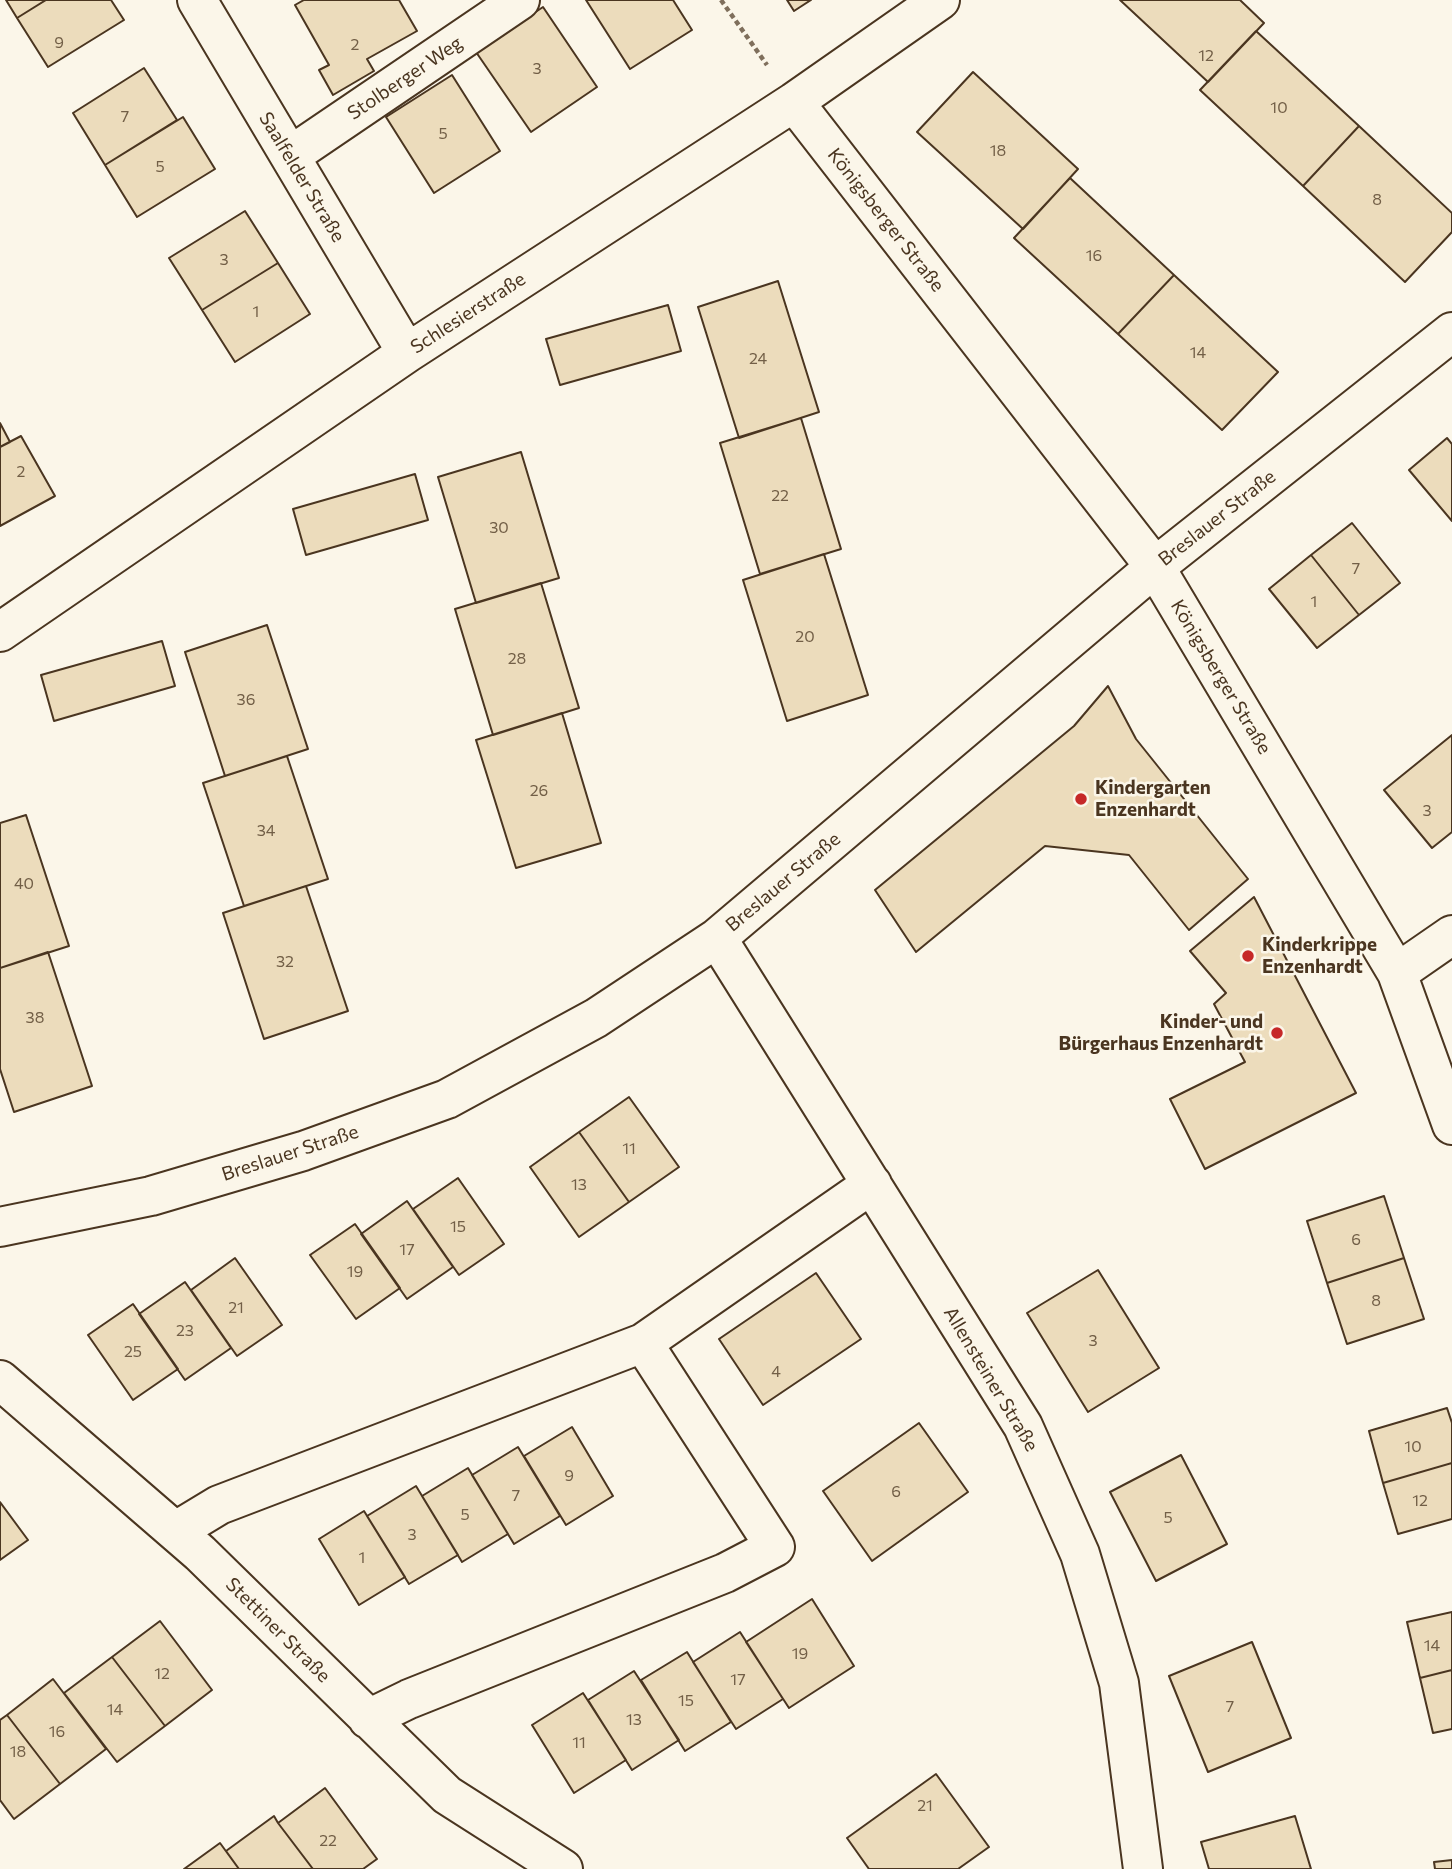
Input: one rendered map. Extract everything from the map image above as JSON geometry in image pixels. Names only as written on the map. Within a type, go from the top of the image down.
[{"type":"street","name":"Saalfelder Straße","points":[[197,0],[407,353]]},
{"type":"street","name":"Stolberger Weg","points":[[290,156],[520,0]]},
{"type":"street","name":"Schlesierstraße","points":[[0,632],[407,353],[794,102],[940,0]]},
{"type":"street","name":"Königsberger Straße","points":[[794,102],[1156,567],[1397,973],[1452,1125]]},
{"type":"street","name":"Breslauer Straße","points":[[0,1227],[151,1196],[303,1151],[447,1099],[596,1018],[717,938],[1156,567],[1452,332]]},
{"type":"street","points":[[1397,973],[1452,936]]},
{"type":"street","name":"Allensteiner Straße","points":[[717,938],[1023,1426],[1080,1554],[1119,1683],[1133,1767],[1143,1869]]},
{"type":"street","points":[[176,1531],[219,1505],[643,1343],[872,1184]]},
{"type":"street","points":[[368,1719],[410,1699],[725,1573],[775,1547],[643,1343]]},
{"type":"street","name":"Stettiner Straße","points":[[0,1380],[176,1531],[447,1795],[540,1864]]},
{"type":"path","points":[[721,0],[794,102]]},
{"type":"building","points":[[6,0],[46,0],[17,18]]},
{"type":"building","points":[[46,0],[111,0],[124,20],[48,67],[17,18]]},
{"type":"building","points":[[304,0],[399,0],[417,31],[367,59],[374,71],[333,95],[319,70],[329,65],[295,5]]},
{"type":"building","points":[[586,0],[673,0],[692,30],[630,69]]},
{"type":"building","points":[[787,0],[811,0],[794,11]]},
{"type":"building","points":[[1120,0],[1240,0],[1264,23],[1208,82]]},
{"type":"building","points":[[543,7],[597,87],[531,132],[476,52]]},
{"type":"building","points":[[1256,31],[1359,126],[1303,186],[1200,90]]},
{"type":"building","points":[[144,68],[177,120],[105,165],[73,113]]},
{"type":"building","points":[[973,72],[1078,169],[1023,229],[917,132]]},
{"type":"building","points":[[452,75],[500,151],[434,193],[386,117]]},
{"type":"building","points":[[183,117],[215,169],[137,217],[105,165]]},
{"type":"building","points":[[1359,126],[1452,213],[1452,232],[1405,282],[1303,186]]},
{"type":"building","points":[[1070,178],[1174,275],[1118,334],[1014,238]]},
{"type":"building","points":[[245,211],[278,263],[202,310],[169,258]]},
{"type":"building","points":[[278,263],[310,314],[235,362],[202,310]]},
{"type":"building","points":[[1174,275],[1278,372],[1222,430],[1118,334]]},
{"type":"building","points":[[778,281],[819,412],[739,438],[698,307]]},
{"type":"building","points":[[668,305],[681,351],[560,385],[546,339]]},
{"type":"building","points":[[801,418],[841,549],[760,574],[720,443]]},
{"type":"building","points":[[0,423],[10,442],[0,447]]},
{"type":"building","points":[[21,436],[55,496],[0,526],[0,447]]},
{"type":"building","points":[[1447,438],[1452,444],[1452,521],[1409,470]]},
{"type":"building","points":[[521,452],[559,578],[476,603],[438,477]]},
{"type":"building","points":[[415,474],[428,520],[306,555],[293,509]]},
{"type":"building","points":[[1352,523],[1400,583],[1359,615],[1311,555]]},
{"type":"building","points":[[824,554],[868,695],[787,721],[743,580]]},
{"type":"building","points":[[1311,555],[1359,615],[1317,648],[1269,589]]},
{"type":"building","points":[[541,583],[579,708],[493,735],[455,609]]},
{"type":"building","points":[[267,625],[308,749],[225,776],[185,652]]},
{"type":"building","points":[[162,641],[175,686],[54,721],[41,675]]},
{"type":"building","points":[[1108,686],[1136,739],[1248,879],[1189,930],[1129,855],[1045,846],[916,952],[875,890],[1074,726]]},
{"type":"building","points":[[562,713],[601,843],[516,868],[476,740]]},
{"type":"building","points":[[1452,735],[1452,832],[1432,848],[1384,790]]},
{"type":"building","points":[[287,756],[328,879],[244,906],[203,783]]},
{"type":"building","points":[[26,815],[69,946],[0,968],[0,823]]},
{"type":"building","points":[[306,886],[348,1011],[264,1039],[223,913]]},
{"type":"building","name":"Kinder- und Bürgerhaus Enzenhardt","points":[[1254,897],[1356,1093],[1205,1169],[1170,1099],[1245,1062],[1214,1004],[1226,993],[1190,951]]},
{"type":"building","points":[[48,952],[92,1086],[14,1112],[0,1069],[0,968]]},
{"type":"building","points":[[629,1097],[679,1167],[629,1202],[579,1132]]},
{"type":"building","points":[[579,1132],[629,1202],[579,1237],[530,1167]]},
{"type":"building","points":[[458,1178],[504,1244],[459,1275],[413,1209]]},
{"type":"building","points":[[1384,1196],[1404,1258],[1327,1283],[1307,1221]]},
{"type":"building","points":[[407,1201],[453,1267],[407,1299],[361,1234]]},
{"type":"building","points":[[355,1224],[400,1288],[356,1319],[310,1255]]},
{"type":"building","points":[[235,1258],[282,1325],[237,1356],[191,1290]]},
{"type":"building","points":[[1404,1258],[1424,1319],[1347,1344],[1327,1283]]},
{"type":"building","points":[[1098,1270],[1159,1368],[1088,1412],[1027,1313]]},
{"type":"building","points":[[816,1273],[861,1339],[763,1405],[719,1339]]},
{"type":"building","points":[[185,1282],[231,1348],[185,1380],[139,1314]]},
{"type":"building","points":[[133,1304],[178,1369],[133,1400],[88,1335]]},
{"type":"building","points":[[1447,1408],[1452,1423],[1452,1463],[1383,1483],[1369,1431]]},
{"type":"building","points":[[919,1423],[968,1492],[872,1561],[823,1491]]},
{"type":"building","points":[[572,1427],[613,1496],[566,1525],[524,1456]]},
{"type":"building","points":[[518,1447],[560,1516],[514,1544],[472,1475]]},
{"type":"building","points":[[1181,1455],[1227,1544],[1156,1581],[1110,1492]]},
{"type":"building","points":[[1452,1463],[1452,1519],[1398,1534],[1383,1483]]},
{"type":"building","points":[[468,1468],[508,1534],[462,1562],[422,1496]]},
{"type":"building","points":[[416,1486],[458,1555],[409,1584],[367,1516]]},
{"type":"building","points":[[0,1502],[28,1540],[0,1560]]},
{"type":"building","points":[[364,1511],[405,1577],[359,1605],[319,1539]]},
{"type":"building","points":[[812,1599],[854,1666],[789,1708],[746,1642]]},
{"type":"building","points":[[1452,1612],[1452,1670],[1420,1678],[1407,1622]]},
{"type":"building","points":[[160,1621],[212,1690],[165,1726],[112,1657]]},
{"type":"building","points":[[740,1632],[783,1699],[736,1729],[693,1662]]},
{"type":"building","points":[[1252,1642],[1291,1738],[1208,1772],[1169,1676]]},
{"type":"building","points":[[687,1652],[731,1722],[685,1751],[641,1680]]},
{"type":"building","points":[[112,1657],[165,1726],[117,1762],[64,1693]]},
{"type":"building","points":[[1452,1670],[1452,1729],[1433,1733],[1420,1678]]},
{"type":"building","points":[[634,1671],[679,1740],[632,1770],[588,1700]]},
{"type":"building","points":[[53,1679],[106,1749],[60,1784],[7,1715]]},
{"type":"building","points":[[583,1693],[626,1760],[574,1793],[532,1725]]},
{"type":"building","points":[[7,1715],[60,1784],[14,1819],[0,1800],[0,1720]]},
{"type":"building","points":[[936,1774],[989,1847],[958,1869],[869,1869],[847,1838]]},
{"type":"building","points":[[325,1788],[377,1859],[363,1869],[313,1869],[278,1823]]},
{"type":"building","points":[[274,1816],[313,1869],[239,1869],[226,1851]]},
{"type":"building","points":[[1295,1816],[1311,1869],[1209,1869],[1201,1842]]},
{"type":"building","points":[[220,1843],[239,1869],[184,1869]]},
{"type":"building","points":[[1452,1860],[1452,1869],[1435,1869],[1434,1862]]},
{"type":"place","name":"Kindergarten Enzenhardt","points":[[1081,799]]},
{"type":"place","name":"Kinderkrippe Enzenhardt","points":[[1248,956]]},
{"type":"place","name":"Kinder- und Bürgerhaus Enzenhardt","points":[[1277,1033]]}]
